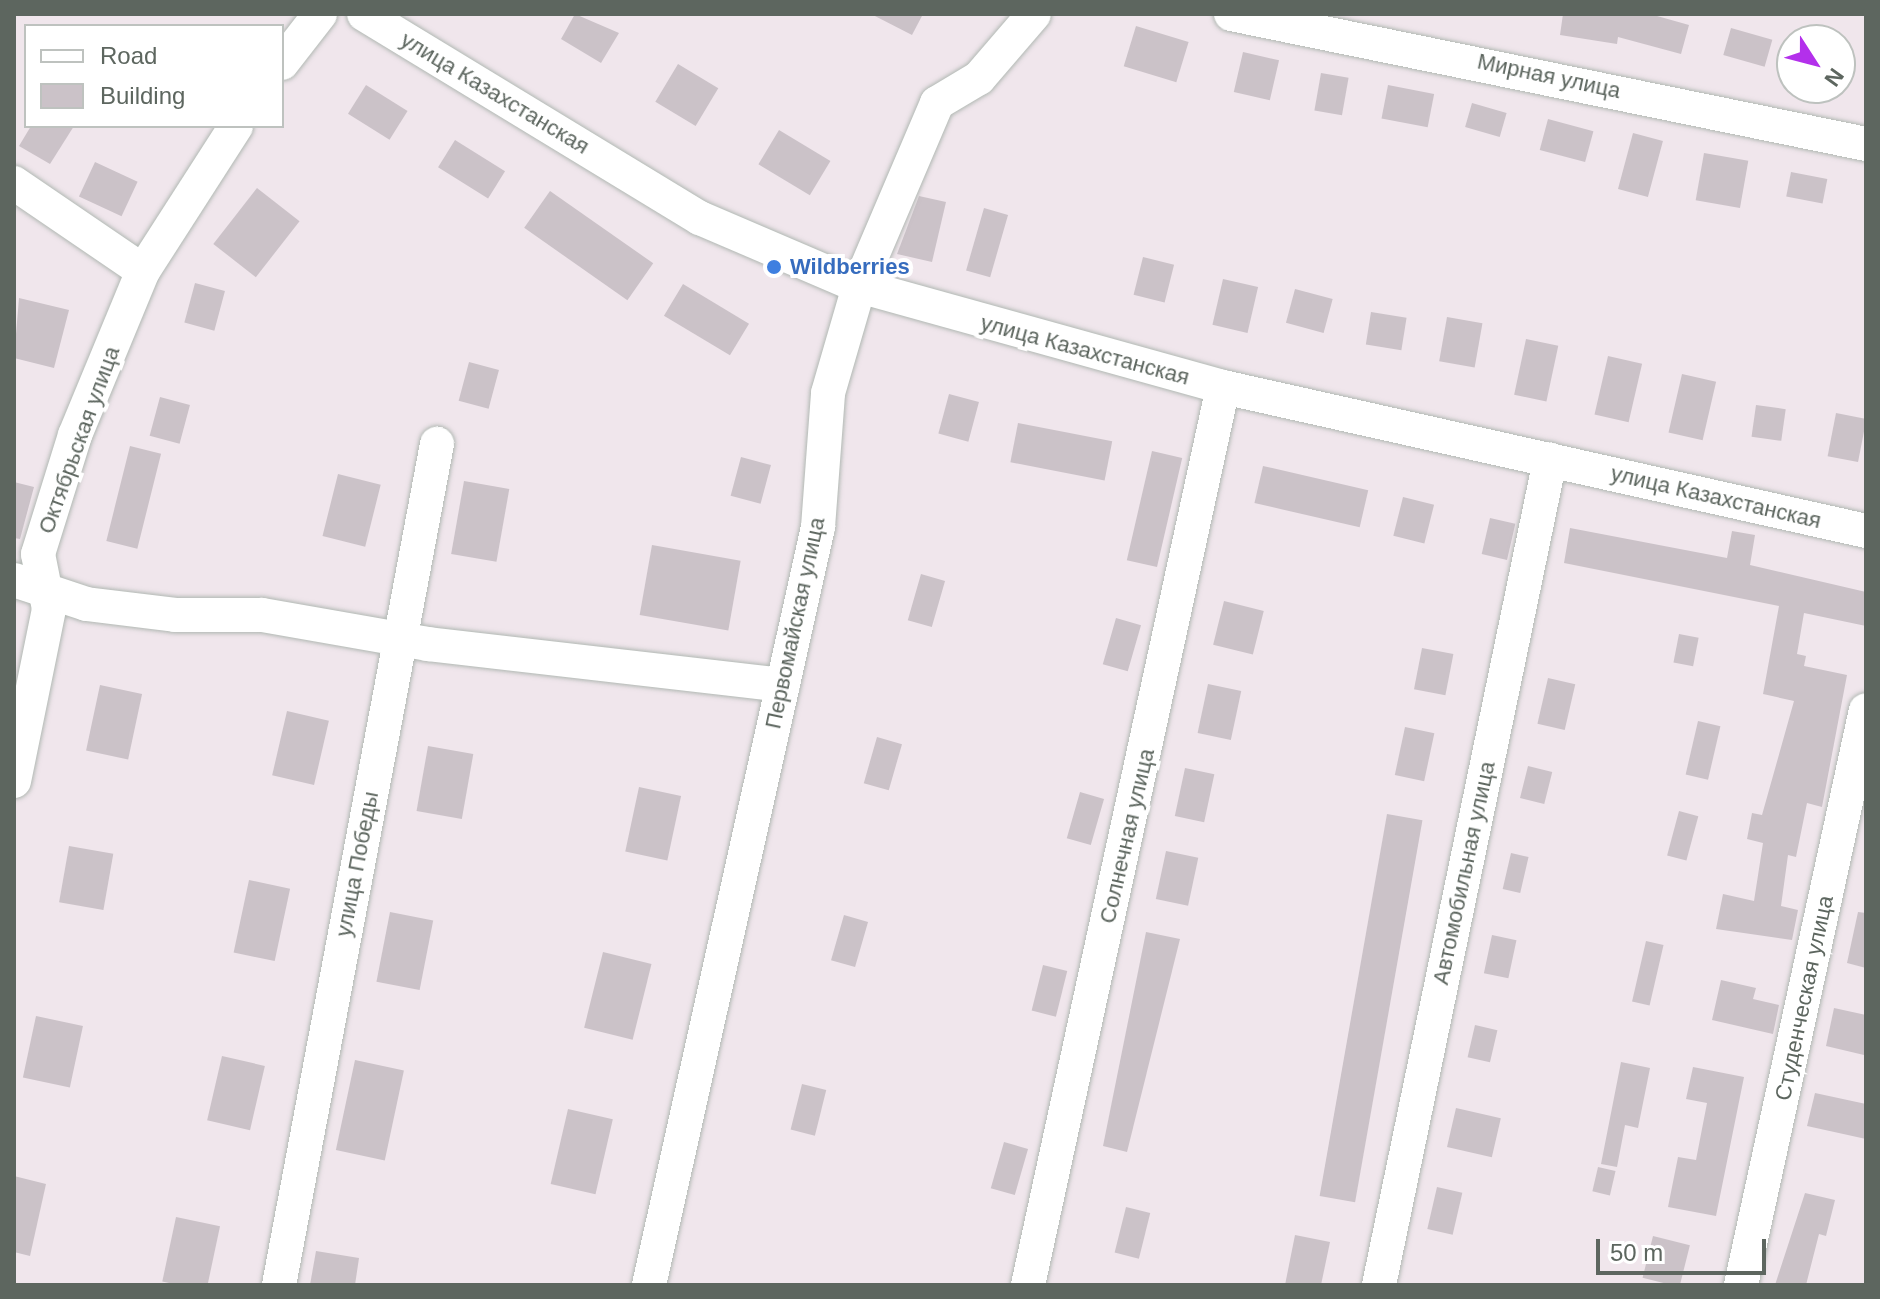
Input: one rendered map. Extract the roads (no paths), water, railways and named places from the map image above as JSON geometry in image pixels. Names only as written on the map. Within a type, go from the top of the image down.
[{"type":"street","points":[[284,60],[320,14]]},
{"type":"street","name":"улица Казахстанская","points":[[364,14],[700,218],[859,286],[1223,387],[1866,531]]},
{"type":"street","name":"Первомайская улица","points":[[649,1285],[818,527],[828,393],[859,286],[937,103],[979,78],[1034,14]]},
{"type":"street","name":"Мирная улица","points":[[1231,14],[1866,144]]},
{"type":"street","name":"Октябрьская улица","points":[[14,781],[49,609],[30,586],[75,435],[143,271],[235,128]]},
{"type":"street","points":[[14,183],[143,271]]},
{"type":"street","name":"Солнечная улица","points":[[1028,1285],[1223,387]]},
{"type":"street","name":"улица Победы","points":[[279,1285],[437,444]]},
{"type":"street","name":"Автомобильная улица","points":[[1379,1285],[1550,460]]},
{"type":"street","points":[[30,586],[86,604],[175,615],[262,615],[402,640],[783,685]]},
{"type":"street","name":"Студенческая улица","points":[[1741,1285],[1866,710]]},
{"type":"place","name":"Wildberries","points":[[774,267]]}]
